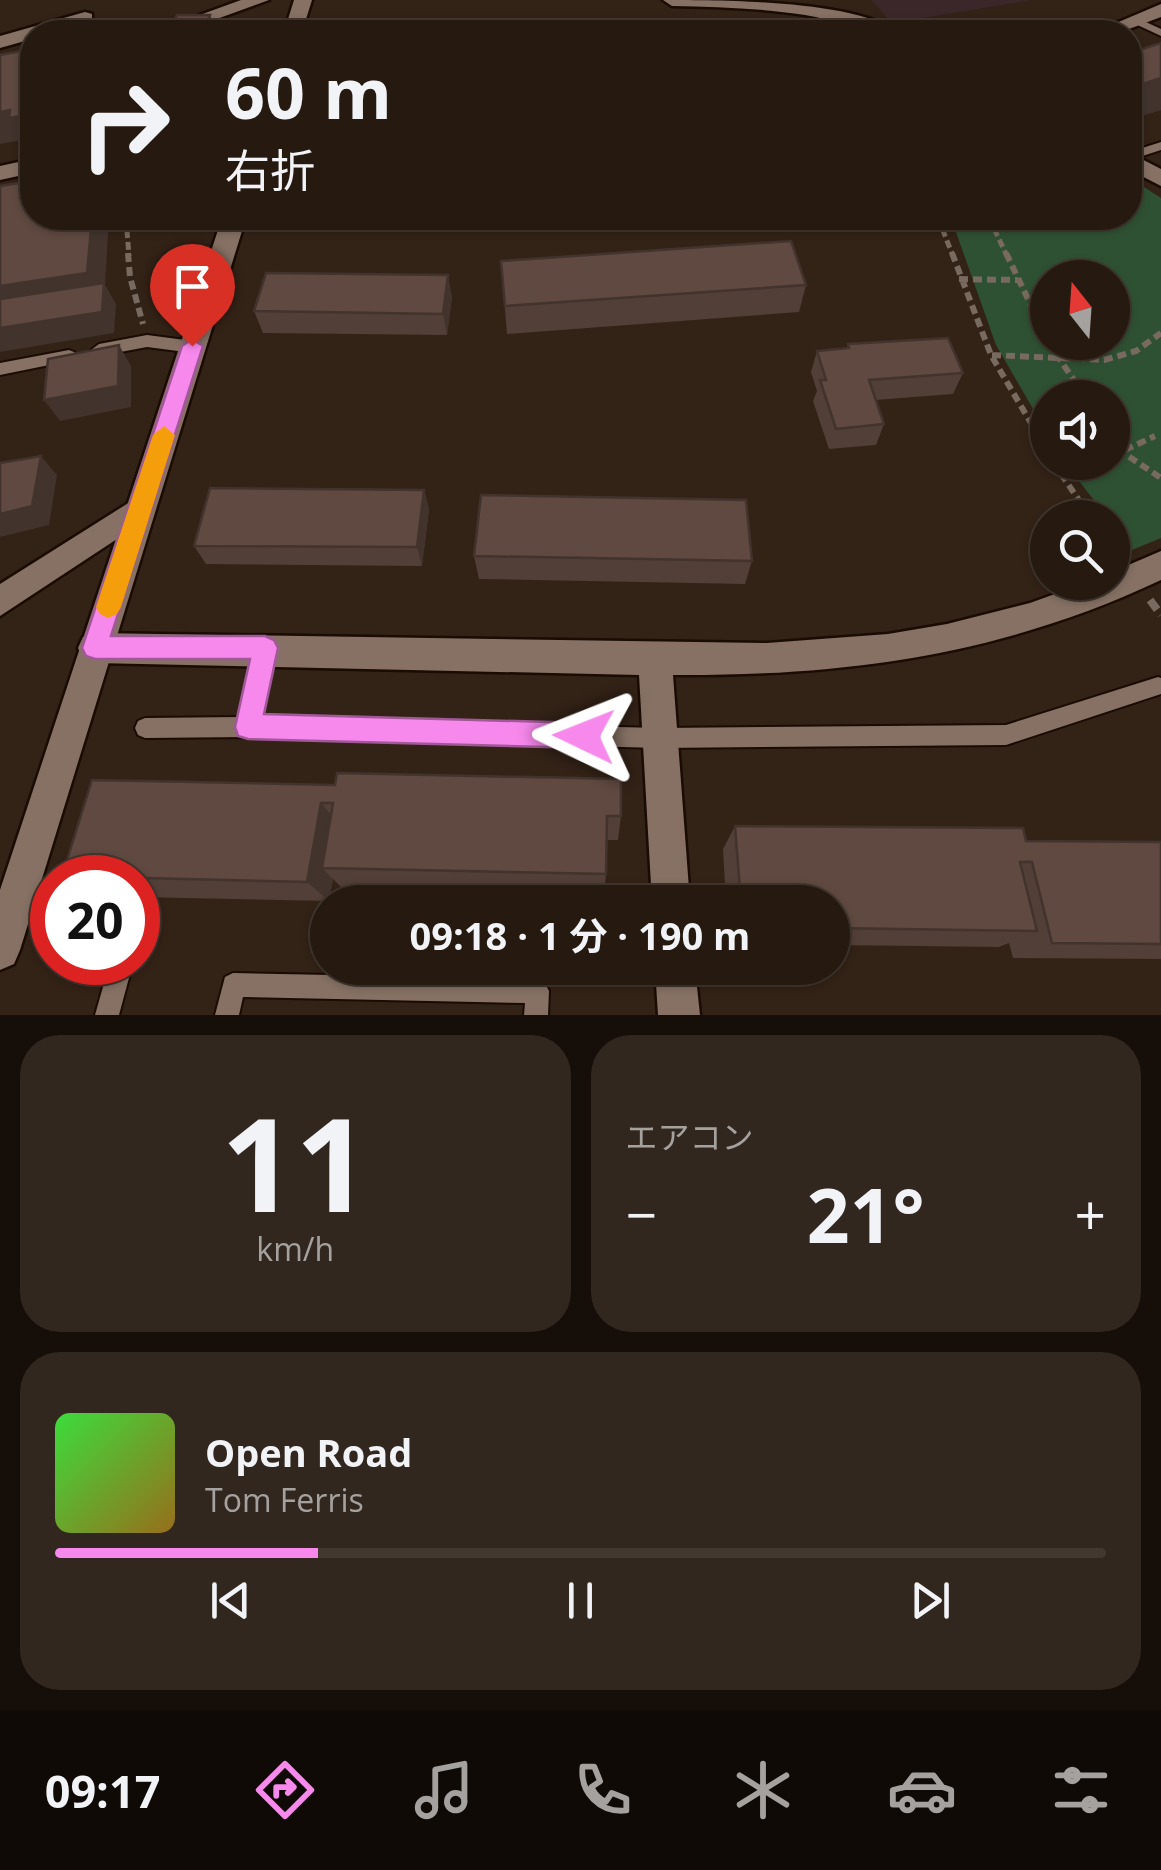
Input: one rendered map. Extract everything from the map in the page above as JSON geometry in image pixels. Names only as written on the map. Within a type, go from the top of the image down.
[{"type":"street","points":[[199,20],[260,0]]},
{"type":"street","points":[[672,0],[709,0],[824,13],[847,20]]},
{"type":"street","points":[[1135,20],[1161,10]]},
{"type":"street","points":[[0,950],[230,230]]},
{"type":"street","points":[[0,602],[141,508]]},
{"type":"street","points":[[95,648],[265,648],[656,658],[839,653],[948,639],[1087,600],[1161,565]]},
{"type":"street","points":[[656,658],[670,885]]},
{"type":"street","points":[[676,985],[678,1015]]},
{"type":"lane","points":[[0,369],[147,341],[192,346]]},
{"type":"lane","points":[[248,727],[265,648]]},
{"type":"lane","points":[[145,728],[248,727],[659,738],[1006,734],[1158,686]]},
{"type":"lane","points":[[107,1015],[115,985]]},
{"type":"lane","points":[[227,1015],[233,986],[537,991],[536,1015]]},
{"type":"path","points":[[127,230],[130,277],[147,341]]},
{"type":"path","points":[[942,230],[991,354],[1030,421]]},
{"type":"path","points":[[995,230],[1030,304]]},
{"type":"path","points":[[960,278],[1019,280]]},
{"type":"path","points":[[1130,352],[1149,336],[1161,333]]},
{"type":"path","points":[[991,354],[1030,357]]},
{"type":"path","points":[[1060,360],[1096,360]]},
{"type":"path","points":[[1060,360],[1074,380]]},
{"type":"path","points":[[1130,452],[1155,436]]},
{"type":"path","points":[[1130,457],[1161,478]]},
{"type":"shaded area","points":[[871,0],[1031,0],[910,20],[889,20]]},
{"type":"green space","points":[[1142,186],[1161,198],[1161,538],[1132,550],[1130,500],[1094,500],[1078,480],[1130,480],[1130,380],[1030,380],[1030,404],[996,345],[955,230],[1142,230]]},
{"type":"building","points":[[177,15],[210,15],[208,20],[175,20]]},
{"type":"building","points":[[1161,43],[1161,78],[1142,84],[1142,49]]},
{"type":"building","points":[[20,51],[20,116],[9,118],[10,110],[0,112],[0,55]]},
{"type":"building","points":[[20,183],[20,230],[91,230],[87,273],[0,286],[0,186]]},
{"type":"building","points":[[791,241],[806,285],[505,306],[501,261]]},
{"type":"building","points":[[266,273],[448,275],[443,314],[254,311]]},
{"type":"building","points":[[104,283],[102,312],[0,328],[0,299]]},
{"type":"building","points":[[948,338],[963,373],[869,380],[884,424],[836,429],[820,380],[826,380],[817,351],[849,348],[848,344]]},
{"type":"building","points":[[119,345],[118,386],[44,400],[48,359]]},
{"type":"building","points":[[41,456],[32,506],[0,514],[0,463]]},
{"type":"building","points":[[210,488],[424,490],[417,547],[194,546]]},
{"type":"building","points":[[481,495],[746,500],[752,561],[474,556]]},
{"type":"building","points":[[337,773],[621,779],[621,816],[607,816],[606,874],[322,868],[333,803],[321,803],[307,882],[160,878],[160,855],[69,855],[92,780],[335,785]]},
{"type":"building","points":[[735,826],[1023,828],[1026,841],[1161,842],[1161,944],[1052,943],[1032,862],[1020,862],[1037,931],[850,928],[850,885],[740,885]]},
{"type":"slow traffic","points":[[108,607],[164,435]]},
{"type":"route","points":[[192,346],[95,648],[265,648],[248,727],[584,736]]}]
